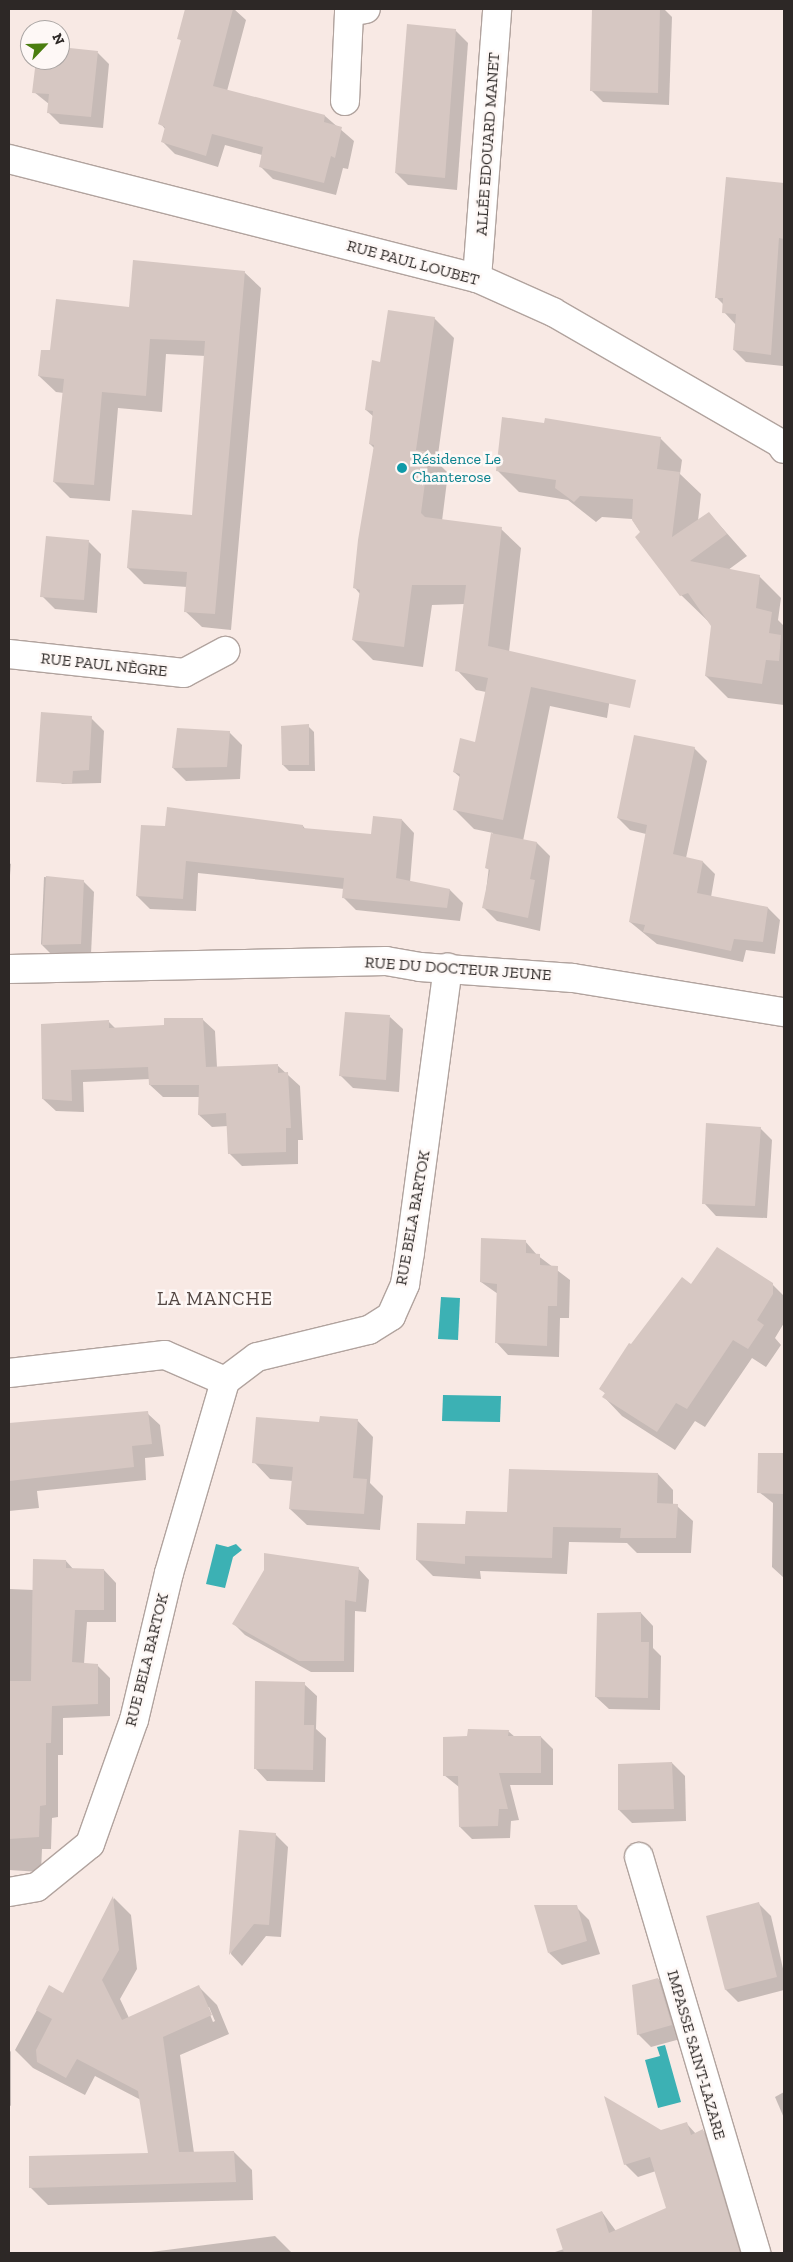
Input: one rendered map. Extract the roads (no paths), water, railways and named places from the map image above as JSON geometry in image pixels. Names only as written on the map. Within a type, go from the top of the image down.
[{"type":"street","name":"ALLÉE EDOUARD MANET","points":[[477,278],[498,9]]},
{"type":"street","points":[[345,101],[348,10]]},
{"type":"street","name":"RUE PAUL LOUBET","points":[[10,167],[477,278],[553,312],[780,443],[784,449]]},
{"type":"street","name":"RUE PAUL NÈGRE","points":[[9,654],[184,672],[225,651]]},
{"type":"street","name":"RUE DU DOCTEUR JEUNE","points":[[9,970],[386,962],[572,978],[784,1012]]},
{"type":"street","name":"RUE BELA BARTOK","points":[[9,1892],[37,1887],[90,1844],[134,1720],[169,1573],[225,1381],[257,1357],[369,1330],[391,1316],[405,1284],[448,968]]},
{"type":"street","points":[[9,1372],[165,1354],[225,1381]]},
{"type":"street","name":"IMPASSE SAINT-LAZARE","points":[[638,1857],[756,2253]]},
{"type":"water","points":[[441,1297],[460,1298],[458,1340],[438,1339]]},
{"type":"water","points":[[443,1395],[501,1396],[500,1422],[442,1421]]},
{"type":"water","points":[[216,1544],[228,1547],[236,1544],[242,1550],[233,1557],[225,1588],[206,1584]]},
{"type":"water","points":[[665,2045],[681,2102],[658,2108],[645,2060],[660,2056],[657,2047]]},
{"type":"place","name":"Résidence Le Chanterose","points":[[402,468]]},
{"type":"district","name":"LA MANCHE","points":[[215,1299]]}]
